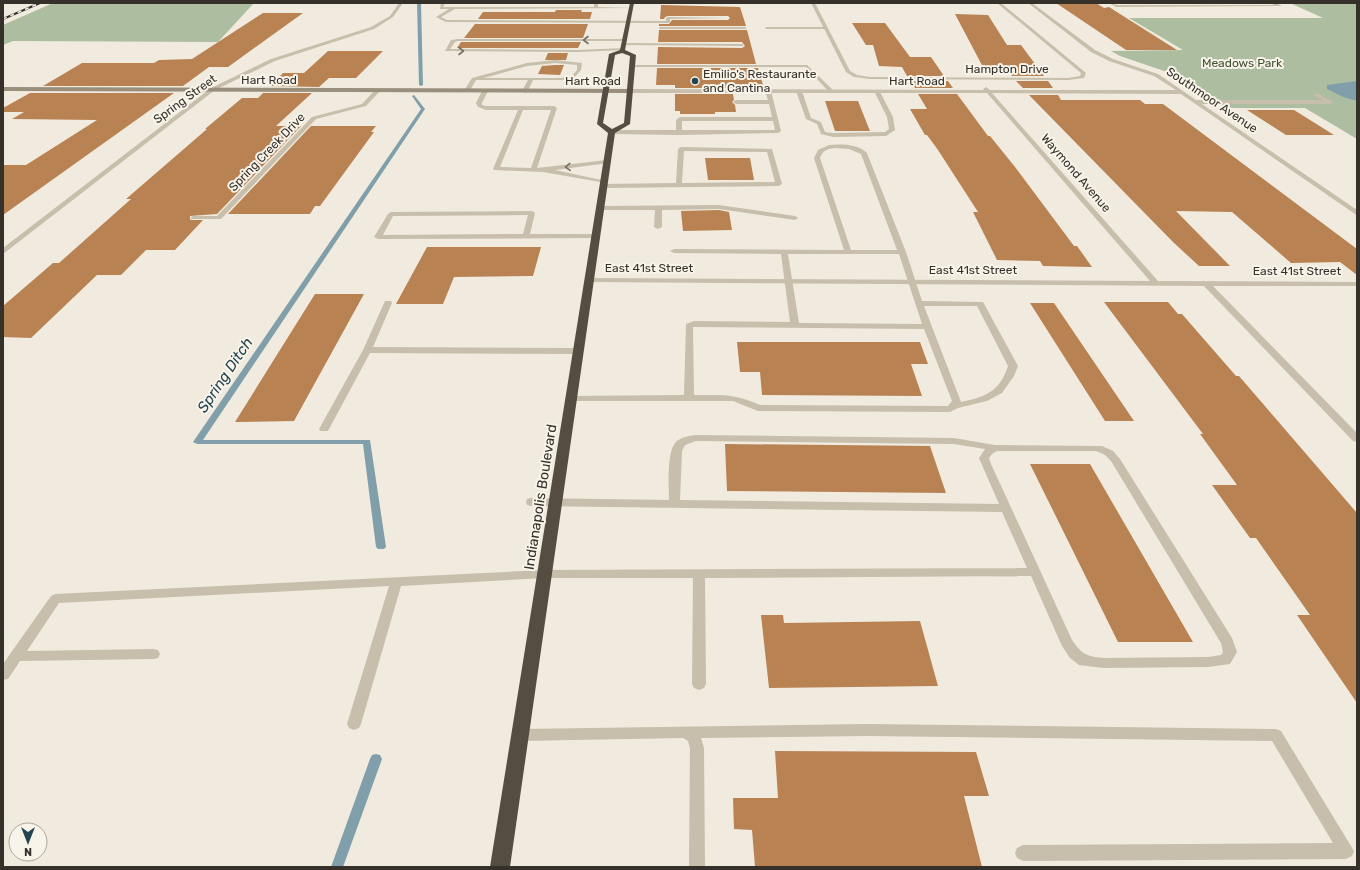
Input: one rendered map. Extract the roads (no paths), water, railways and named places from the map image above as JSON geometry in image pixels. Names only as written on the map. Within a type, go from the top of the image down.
[{"type":"highway","points":[[624,46],[633,55],[627,124],[612,132],[600,124],[612,54],[624,46],[632,5]]},
{"type":"highway","name":"Indianapolis Boulevard","points":[[500,867],[612,132]]},
{"type":"street","name":"Spring Street","points":[[3,252],[213,89],[273,60],[367,30],[381,24],[396,13],[401,3]]},
{"type":"street","points":[[443,3],[441,8],[596,8],[672,3]]},
{"type":"street","points":[[596,3],[596,8]]},
{"type":"street","name":"Hampton Drive","points":[[813,3],[848,72],[856,76],[870,78],[1068,79],[1082,77],[1084,73],[999,3]]},
{"type":"street","name":"Southmoor Avenue","points":[[1030,3],[1093,51],[1111,60],[1156,75],[1357,213]]},
{"type":"street","points":[[1111,3],[1116,6],[1280,6],[1273,3]]},
{"type":"street","points":[[454,8],[438,16],[446,21],[668,22],[668,18],[726,18]]},
{"type":"street","points":[[628,28],[636,28]]},
{"type":"street","points":[[651,28],[745,28]]},
{"type":"street","points":[[766,28],[826,28]]},
{"type":"street","points":[[624,46],[578,51],[447,50],[453,41],[461,40],[624,46],[742,45]]},
{"type":"street","points":[[467,91],[474,79],[526,64],[558,62],[580,64],[579,70],[574,77],[561,79],[474,79]]},
{"type":"street","points":[[632,66],[806,66],[831,91]]},
{"type":"street","name":"Waymond Avenue","points":[[978,78],[1156,283]]},
{"type":"street","points":[[525,91],[531,79]]},
{"type":"street","name":"Hart Road","points":[[3,89],[1182,92]]},
{"type":"street","name":"Spring Creek Drive","points":[[193,218],[219,218],[314,118],[364,105],[378,90]]},
{"type":"street","points":[[485,91],[479,103],[480,106],[486,108],[554,108],[550,120],[543,130],[544,137],[534,169]]},
{"type":"street","points":[[612,132],[679,133],[778,131],[768,91]]},
{"type":"street","points":[[799,91],[809,119],[819,123],[823,133],[833,135],[880,135],[886,134],[892,130],[890,117],[877,91]]},
{"type":"street","points":[[1197,102],[1330,102],[1317,95]]},
{"type":"street","points":[[736,102],[770,102]]},
{"type":"street","points":[[521,108],[519,120],[504,158],[496,169],[543,170],[604,184],[679,185],[779,184],[770,150],[681,149],[679,185]]},
{"type":"street","points":[[544,117],[550,120]]},
{"type":"street","points":[[679,133],[679,120],[775,119]]},
{"type":"street","points":[[542,124],[550,120]]},
{"type":"street","points":[[537,137],[544,137]]},
{"type":"street","points":[[535,144],[542,144]]},
{"type":"street","points":[[848,252],[817,158],[819,152],[824,148],[835,146],[850,147],[864,153],[902,252],[910,282],[956,401],[955,406]]},
{"type":"street","points":[[533,151],[540,151]]},
{"type":"street","points":[[530,158],[537,158]]},
{"type":"street","points":[[543,170],[607,162]]},
{"type":"street","points":[[600,208],[719,207],[795,218]]},
{"type":"street","points":[[658,227],[659,208]]},
{"type":"street","points":[[526,235],[532,213],[391,214],[378,237],[526,235],[596,236]]},
{"type":"street","points":[[674,251],[902,252]]},
{"type":"street","points":[[784,252],[795,325]]},
{"type":"street","name":"East 41st Street","points":[[589,280],[1357,284]]},
{"type":"street","points":[[1206,283],[1357,438]]},
{"type":"street","points":[[324,429],[367,350],[388,303]]},
{"type":"street","points":[[571,399],[733,398],[742,400],[758,408],[950,409],[955,406],[981,402],[999,391],[1011,375],[1013,366],[980,304],[918,303]]},
{"type":"street","points":[[689,398],[689,326],[694,324],[927,327]]},
{"type":"street","points":[[367,350],[578,351]]},
{"type":"street","points":[[675,503],[676,454],[678,445],[684,441],[695,438],[948,441],[972,443],[995,448],[1098,448],[1109,453],[1116,459],[1227,642],[1230,652],[1225,660],[1208,662],[1103,663],[1084,661],[1075,654],[1067,642],[986,464],[984,458],[988,452],[995,448]]},
{"type":"street","points":[[531,502],[1006,508]]},
{"type":"street","points":[[3,675],[55,599],[545,574],[1035,572]]},
{"type":"street","points":[[699,574],[699,684]]},
{"type":"street","points":[[354,724],[396,582]]},
{"type":"street","points":[[16,656],[153,654]]},
{"type":"street","points":[[520,735],[875,730],[1276,735],[1346,851],[1023,853]]},
{"type":"street","points":[[685,732],[694,737],[697,748],[697,867]]},
{"type":"water","points":[[1357,81],[1357,101],[1343,97],[1327,89],[1327,85]]},
{"type":"waterway","points":[[419,3],[421,85]]},
{"type":"waterway","name":"Spring Ditch","points":[[381,547],[367,442],[197,442],[423,109],[414,96]]},
{"type":"waterway","name":"Spring Ditch","points":[[337,867],[376,759]]},
{"type":"railway","points":[[3,19],[40,3]]},
{"type":"place","name":"Emilio's Restaurante and Cantina","points":[[695,81]]},
{"type":"park label","name":"Meadows Park","points":[[1242,63]]}]
